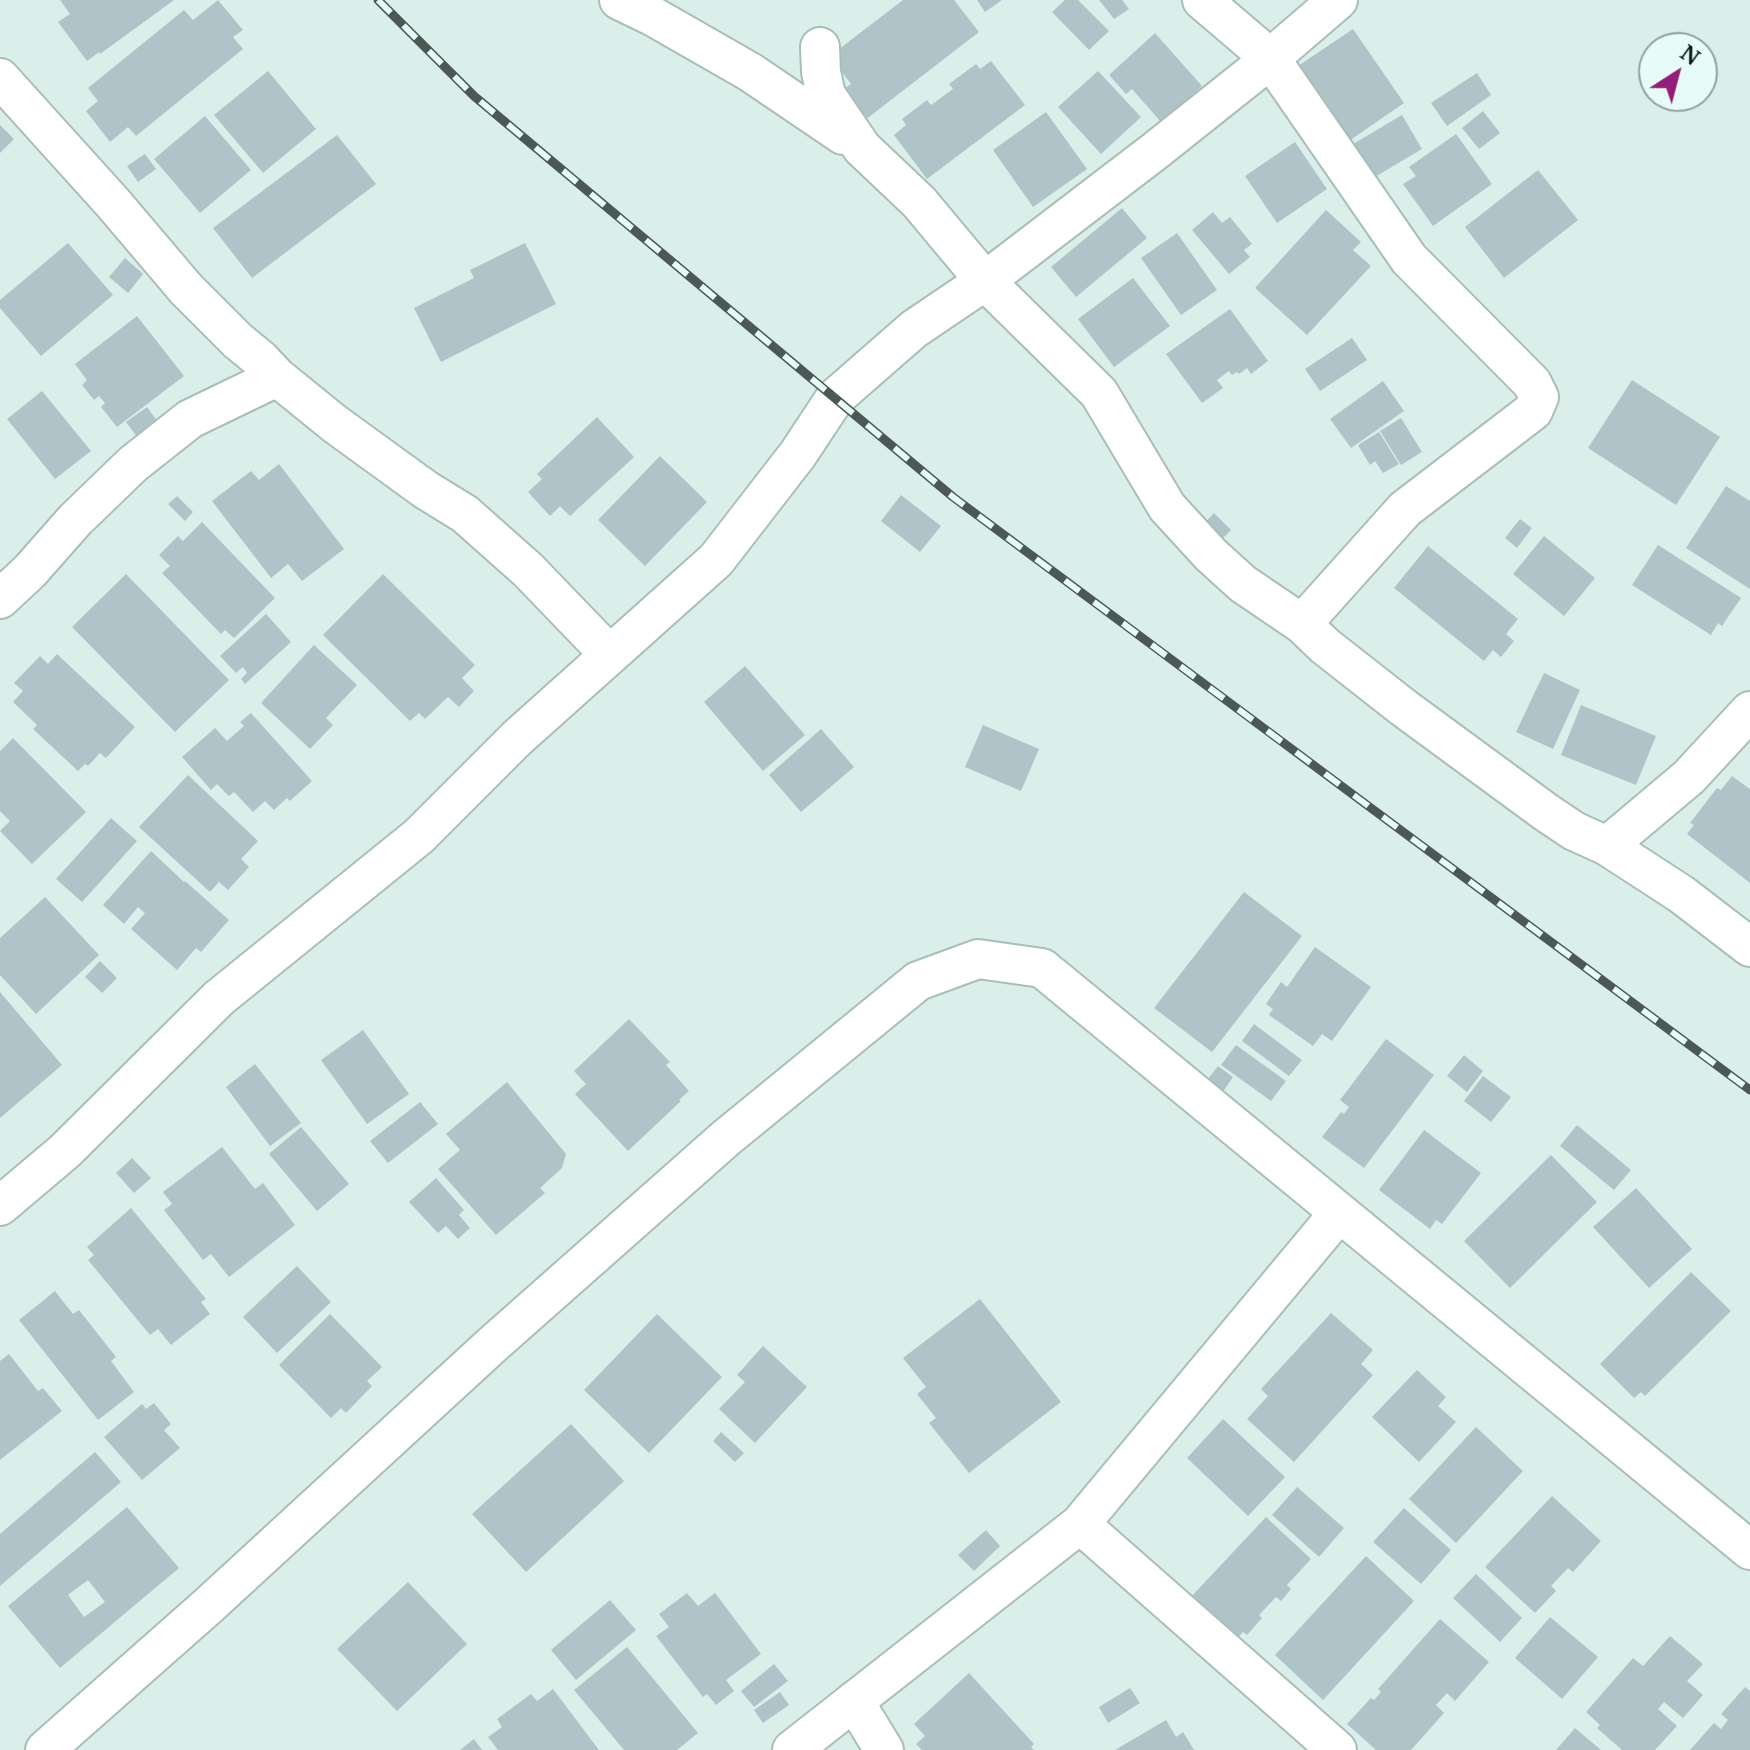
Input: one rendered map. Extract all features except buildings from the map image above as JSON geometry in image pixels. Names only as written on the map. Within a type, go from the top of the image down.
[{"type":"street","points":[[619,0],[750,72],[862,148],[919,202],[985,281],[1099,393],[1167,507],[1211,555],[1243,584],[1302,624],[1347,664],[1439,735],[1574,831],[1607,846],[1681,894],[1750,947]]},
{"type":"street","points":[[1202,0],[1270,58],[1409,259],[1532,383],[1539,397],[1533,411],[1405,509],[1302,624]]},
{"type":"street","points":[[0,1206],[65,1151],[219,998],[419,836],[517,738],[716,560],[798,454],[835,398],[914,329],[985,281],[1155,151],[1338,0]]},
{"type":"street","points":[[820,47],[826,95],[862,148]]},
{"type":"street","points":[[0,78],[186,289],[277,377],[335,424],[426,490],[465,514],[528,570],[609,654]]},
{"type":"street","points":[[0,599],[30,571],[75,520],[144,455],[190,419],[277,377]]},
{"type":"street","points":[[1607,846],[1689,777],[1750,711]]},
{"type":"street","points":[[45,1750],[208,1606],[492,1345],[726,1138],[918,981],[978,959],[1042,968],[1750,1550]]},
{"type":"street","points":[[792,1750],[1080,1524],[1339,1213]]},
{"type":"street","points":[[1080,1524],[1337,1750]]},
{"type":"street","points":[[854,1701],[884,1750]]},
{"type":"railway","points":[[378,0],[474,96],[953,497],[1750,1090]]}]
